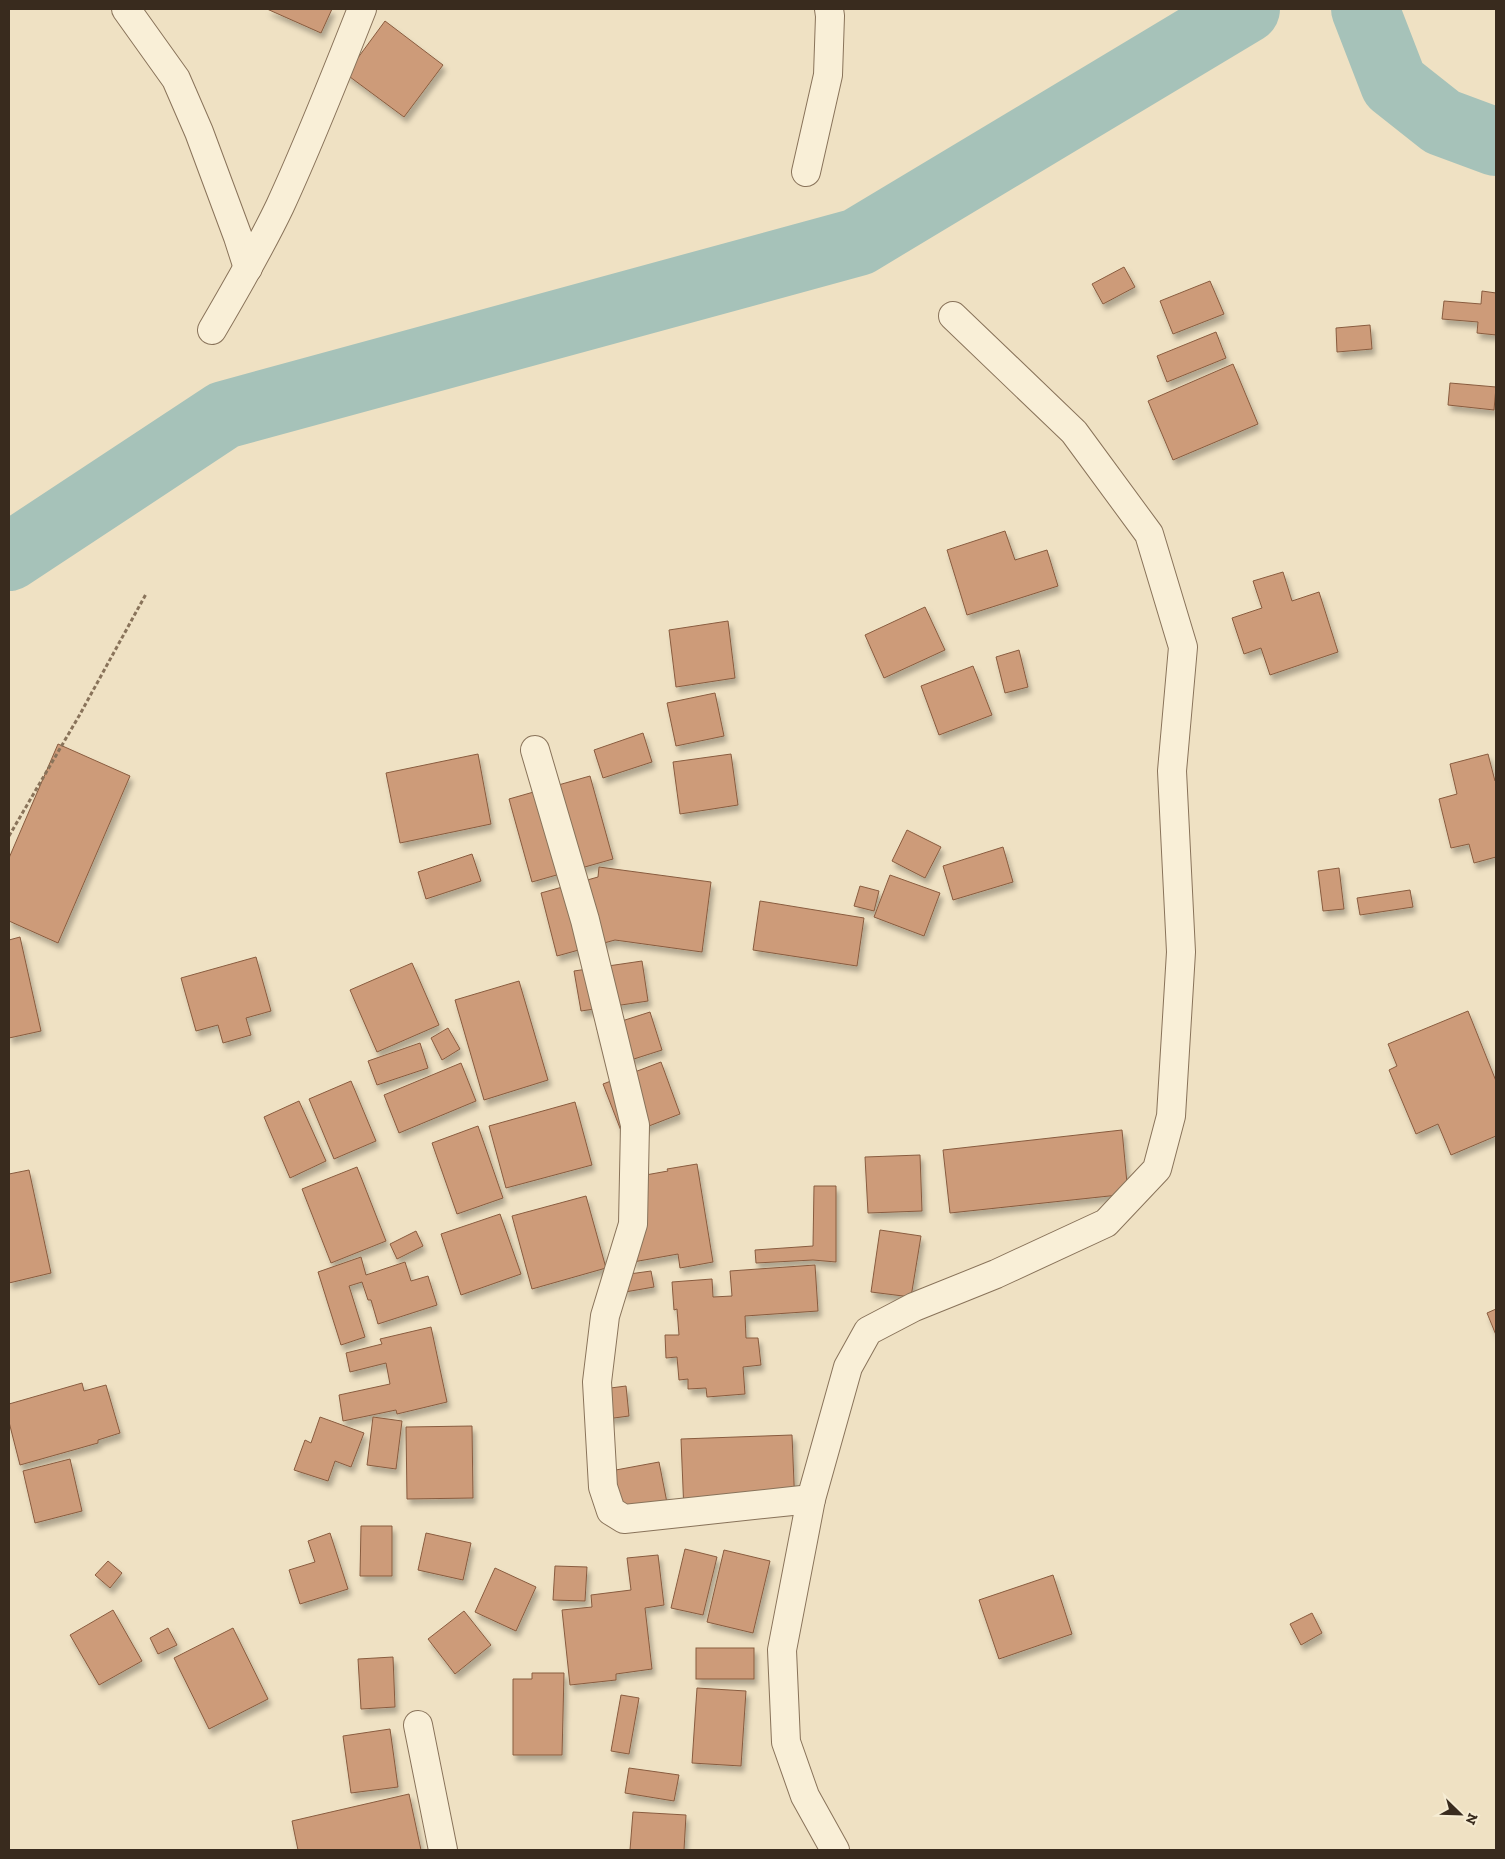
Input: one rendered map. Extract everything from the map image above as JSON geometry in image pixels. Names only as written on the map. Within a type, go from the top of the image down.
[{"type":"street","points":[[126,9],[176,78],[199,132],[248,268]]},
{"type":"street","points":[[212,330],[248,268],[287,189],[325,102],[362,9]]},
{"type":"street","points":[[806,172],[828,75],[829,9]]},
{"type":"street","points":[[835,1850],[805,1796],[786,1742],[782,1650],[811,1499],[848,1367],[868,1331],[914,1307],[996,1274],[1106,1223],[1157,1169],[1171,1116],[1181,952],[1172,771],[1183,647],[1149,534],[1074,432],[953,316]]},
{"type":"street","points":[[535,750],[585,920],[635,1125],[633,1224],[605,1316],[597,1382],[602,1487],[611,1511],[624,1519],[811,1499]]},
{"type":"street","points":[[418,1725],[443,1850]]},
{"type":"path","points":[[9,836],[79,716],[146,594]]},
{"type":"building","points":[[267,9],[332,9],[321,33]]},
{"type":"building","points":[[385,21],[443,65],[404,117],[346,74]]},
{"type":"building","points":[[1124,267],[1135,287],[1103,304],[1092,284]]},
{"type":"building","points":[[1210,281],[1224,314],[1173,334],[1160,301]]},
{"type":"building","points":[[1482,291],[1496,293],[1496,335],[1477,333],[1478,322],[1442,319],[1444,301],[1481,304]]},
{"type":"building","points":[[1370,325],[1372,349],[1337,352],[1336,328]]},
{"type":"building","points":[[1216,332],[1226,358],[1167,382],[1157,356]]},
{"type":"building","points":[[1233,364],[1258,424],[1173,460],[1148,401]]},
{"type":"building","points":[[1450,383],[1496,387],[1494,410],[1448,405]]},
{"type":"building","points":[[1005,531],[1015,560],[1047,550],[1058,586],[967,615],[947,550]]},
{"type":"building","points":[[1283,572],[1292,601],[1319,592],[1338,652],[1270,675],[1261,648],[1244,654],[1232,618],[1262,608],[1253,581]]},
{"type":"building","points":[[925,607],[945,650],[884,678],[865,635]]},
{"type":"building","points":[[728,621],[735,678],[676,687],[669,630]]},
{"type":"building","points":[[1019,650],[1028,687],[1005,693],[996,657]]},
{"type":"building","points":[[973,666],[992,715],[939,735],[921,686]]},
{"type":"building","points":[[715,693],[724,736],[676,746],[667,703]]},
{"type":"building","points":[[643,733],[652,762],[603,778],[594,750]]},
{"type":"building","points":[[58,744],[130,776],[58,943],[9,921],[9,858]]},
{"type":"building","points":[[478,754],[491,824],[400,843],[386,773]]},
{"type":"building","points":[[731,754],[738,805],[680,814],[673,762]]},
{"type":"building","points":[[1488,754],[1496,780],[1496,857],[1474,863],[1469,844],[1451,848],[1439,799],[1457,794],[1450,764]]},
{"type":"building","points":[[590,776],[613,859],[532,882],[509,799]]},
{"type":"building","points":[[907,830],[941,847],[925,878],[892,861]]},
{"type":"building","points":[[1003,847],[1013,882],[953,900],[943,866]]},
{"type":"building","points":[[472,854],[481,881],[426,899],[418,872]]},
{"type":"building","points":[[599,867],[711,882],[702,952],[615,940],[557,956],[541,893],[598,877]]},
{"type":"building","points":[[1339,868],[1344,909],[1323,911],[1318,871]]},
{"type":"building","points":[[890,875],[940,893],[924,936],[874,917]]},
{"type":"building","points":[[860,886],[879,891],[874,911],[854,906]]},
{"type":"building","points":[[1410,890],[1413,907],[1360,915],[1357,898]]},
{"type":"building","points":[[760,901],[864,918],[857,966],[753,950]]},
{"type":"building","points":[[20,937],[41,1031],[9,1038],[9,940]]},
{"type":"building","points":[[256,957],[271,1011],[246,1018],[251,1035],[223,1043],[218,1025],[196,1031],[181,978]]},
{"type":"building","points":[[642,961],[648,1001],[581,1011],[574,971]]},
{"type":"building","points":[[412,963],[439,1025],[377,1052],[350,990]]},
{"type":"building","points":[[519,981],[548,1080],[484,1100],[455,1000]]},
{"type":"building","points":[[1468,1011],[1496,1081],[1496,1136],[1451,1155],[1438,1124],[1416,1134],[1389,1070],[1397,1066],[1388,1044]]},
{"type":"building","points":[[650,1012],[662,1050],[609,1067],[597,1029]]},
{"type":"building","points":[[448,1028],[460,1049],[442,1060],[431,1038]]},
{"type":"building","points":[[420,1043],[428,1068],[377,1085],[368,1061]]},
{"type":"building","points":[[661,1062],[680,1114],[623,1136],[603,1084]]},
{"type":"building","points":[[461,1063],[476,1101],[399,1133],[384,1095]]},
{"type":"building","points":[[351,1081],[376,1141],[334,1159],[309,1099]]},
{"type":"building","points":[[299,1101],[326,1161],[290,1178],[264,1117]]},
{"type":"building","points":[[575,1102],[592,1165],[506,1188],[489,1126]]},
{"type":"building","points":[[478,1126],[503,1198],[457,1214],[432,1143]]},
{"type":"building","points":[[1122,1130],[1128,1194],[950,1213],[943,1150]]},
{"type":"building","points":[[920,1155],[922,1211],[868,1213],[865,1157]]},
{"type":"building","points":[[697,1164],[713,1262],[680,1268],[678,1254],[633,1262],[640,1176]]},
{"type":"building","points":[[357,1167],[386,1241],[331,1263],[302,1189]]},
{"type":"building","points":[[29,1170],[51,1273],[9,1283],[9,1174]]},
{"type":"building","points":[[814,1186],[836,1186],[836,1262],[813,1260],[756,1263],[755,1250],[813,1246]]},
{"type":"building","points":[[586,1196],[606,1268],[532,1289],[512,1216]]},
{"type":"building","points":[[500,1214],[521,1274],[461,1295],[441,1234]]},
{"type":"building","points":[[880,1230],[921,1236],[911,1297],[871,1292]]},
{"type":"building","points":[[416,1231],[423,1246],[397,1259],[390,1244]]},
{"type":"building","points":[[361,1257],[366,1275],[405,1262],[411,1281],[428,1276],[437,1305],[378,1324],[371,1300],[368,1300],[362,1282],[349,1286],[365,1337],[341,1345],[318,1272]]},
{"type":"building","points":[[815,1265],[818,1311],[745,1316],[746,1338],[758,1338],[761,1365],[743,1367],[745,1394],[707,1397],[706,1388],[688,1389],[688,1379],[679,1380],[677,1357],[666,1358],[665,1335],[679,1335],[677,1309],[674,1310],[672,1282],[712,1279],[713,1297],[732,1296],[730,1271]]},
{"type":"building","points":[[651,1271],[654,1287],[625,1292],[622,1275]]},
{"type":"building","points":[[1496,1309],[1496,1335],[1487,1313]]},
{"type":"building","points":[[431,1327],[447,1402],[397,1414],[396,1410],[343,1421],[339,1395],[390,1384],[386,1363],[350,1372],[346,1353],[382,1344],[380,1339]]},
{"type":"building","points":[[82,1383],[84,1391],[106,1385],[120,1433],[98,1440],[98,1443],[20,1465],[9,1422],[9,1404]]},
{"type":"building","points":[[626,1386],[629,1416],[599,1420],[595,1390]]},
{"type":"building","points":[[320,1417],[364,1433],[351,1467],[335,1461],[328,1481],[294,1470],[305,1440],[311,1443]]},
{"type":"building","points":[[373,1417],[402,1421],[396,1469],[367,1465]]},
{"type":"building","points":[[472,1426],[473,1498],[407,1499],[406,1427]]},
{"type":"building","points":[[792,1435],[795,1507],[684,1512],[681,1439]]},
{"type":"building","points":[[70,1459],[82,1511],[35,1523],[23,1471]]},
{"type":"building","points":[[659,1462],[669,1513],[615,1523],[605,1472]]},
{"type":"building","points":[[361,1526],[392,1526],[392,1576],[360,1576]]},
{"type":"building","points":[[330,1533],[348,1589],[300,1604],[289,1570],[315,1562],[308,1541]]},
{"type":"building","points":[[426,1533],[471,1543],[463,1580],[418,1570]]},
{"type":"building","points":[[685,1549],[717,1557],[703,1615],[671,1608]]},
{"type":"building","points":[[724,1550],[770,1561],[753,1633],[707,1622]]},
{"type":"building","points":[[658,1555],[664,1605],[645,1608],[652,1669],[616,1674],[616,1680],[570,1685],[562,1610],[592,1607],[591,1595],[631,1590],[627,1558]]},
{"type":"building","points":[[108,1561],[122,1573],[110,1588],[95,1575]]},
{"type":"building","points":[[555,1566],[587,1567],[585,1601],[553,1600]]},
{"type":"building","points":[[495,1568],[536,1587],[516,1631],[475,1612]]},
{"type":"building","points":[[1053,1575],[1072,1634],[999,1659],[979,1600]]},
{"type":"building","points":[[113,1610],[142,1661],[99,1685],[70,1635]]},
{"type":"building","points":[[464,1611],[491,1645],[455,1674],[428,1639]]},
{"type":"building","points":[[1312,1613],[1322,1633],[1301,1645],[1290,1624]]},
{"type":"building","points":[[168,1628],[177,1645],[158,1654],[150,1638]]},
{"type":"building","points":[[233,1628],[268,1699],[209,1729],[174,1658]]},
{"type":"building","points":[[696,1648],[754,1648],[754,1679],[696,1679]]},
{"type":"building","points":[[393,1657],[395,1707],[361,1709],[358,1659]]},
{"type":"building","points":[[532,1673],[564,1673],[562,1755],[513,1755],[513,1679],[532,1679]]},
{"type":"building","points":[[697,1688],[746,1691],[741,1766],[692,1763]]},
{"type":"building","points":[[621,1695],[639,1698],[629,1754],[611,1751]]},
{"type":"building","points":[[390,1729],[398,1787],[351,1793],[343,1736]]},
{"type":"building","points":[[629,1768],[679,1775],[674,1801],[625,1793]]},
{"type":"building","points":[[409,1794],[421,1850],[298,1850],[292,1821]]},
{"type":"building","points":[[633,1812],[686,1815],[684,1850],[630,1850]]},
{"type":"waterway","points":[[9,557],[224,415],[858,242],[1246,9]]},
{"type":"waterway","points":[[1365,9],[1394,84],[1442,122],[1496,142]]}]
